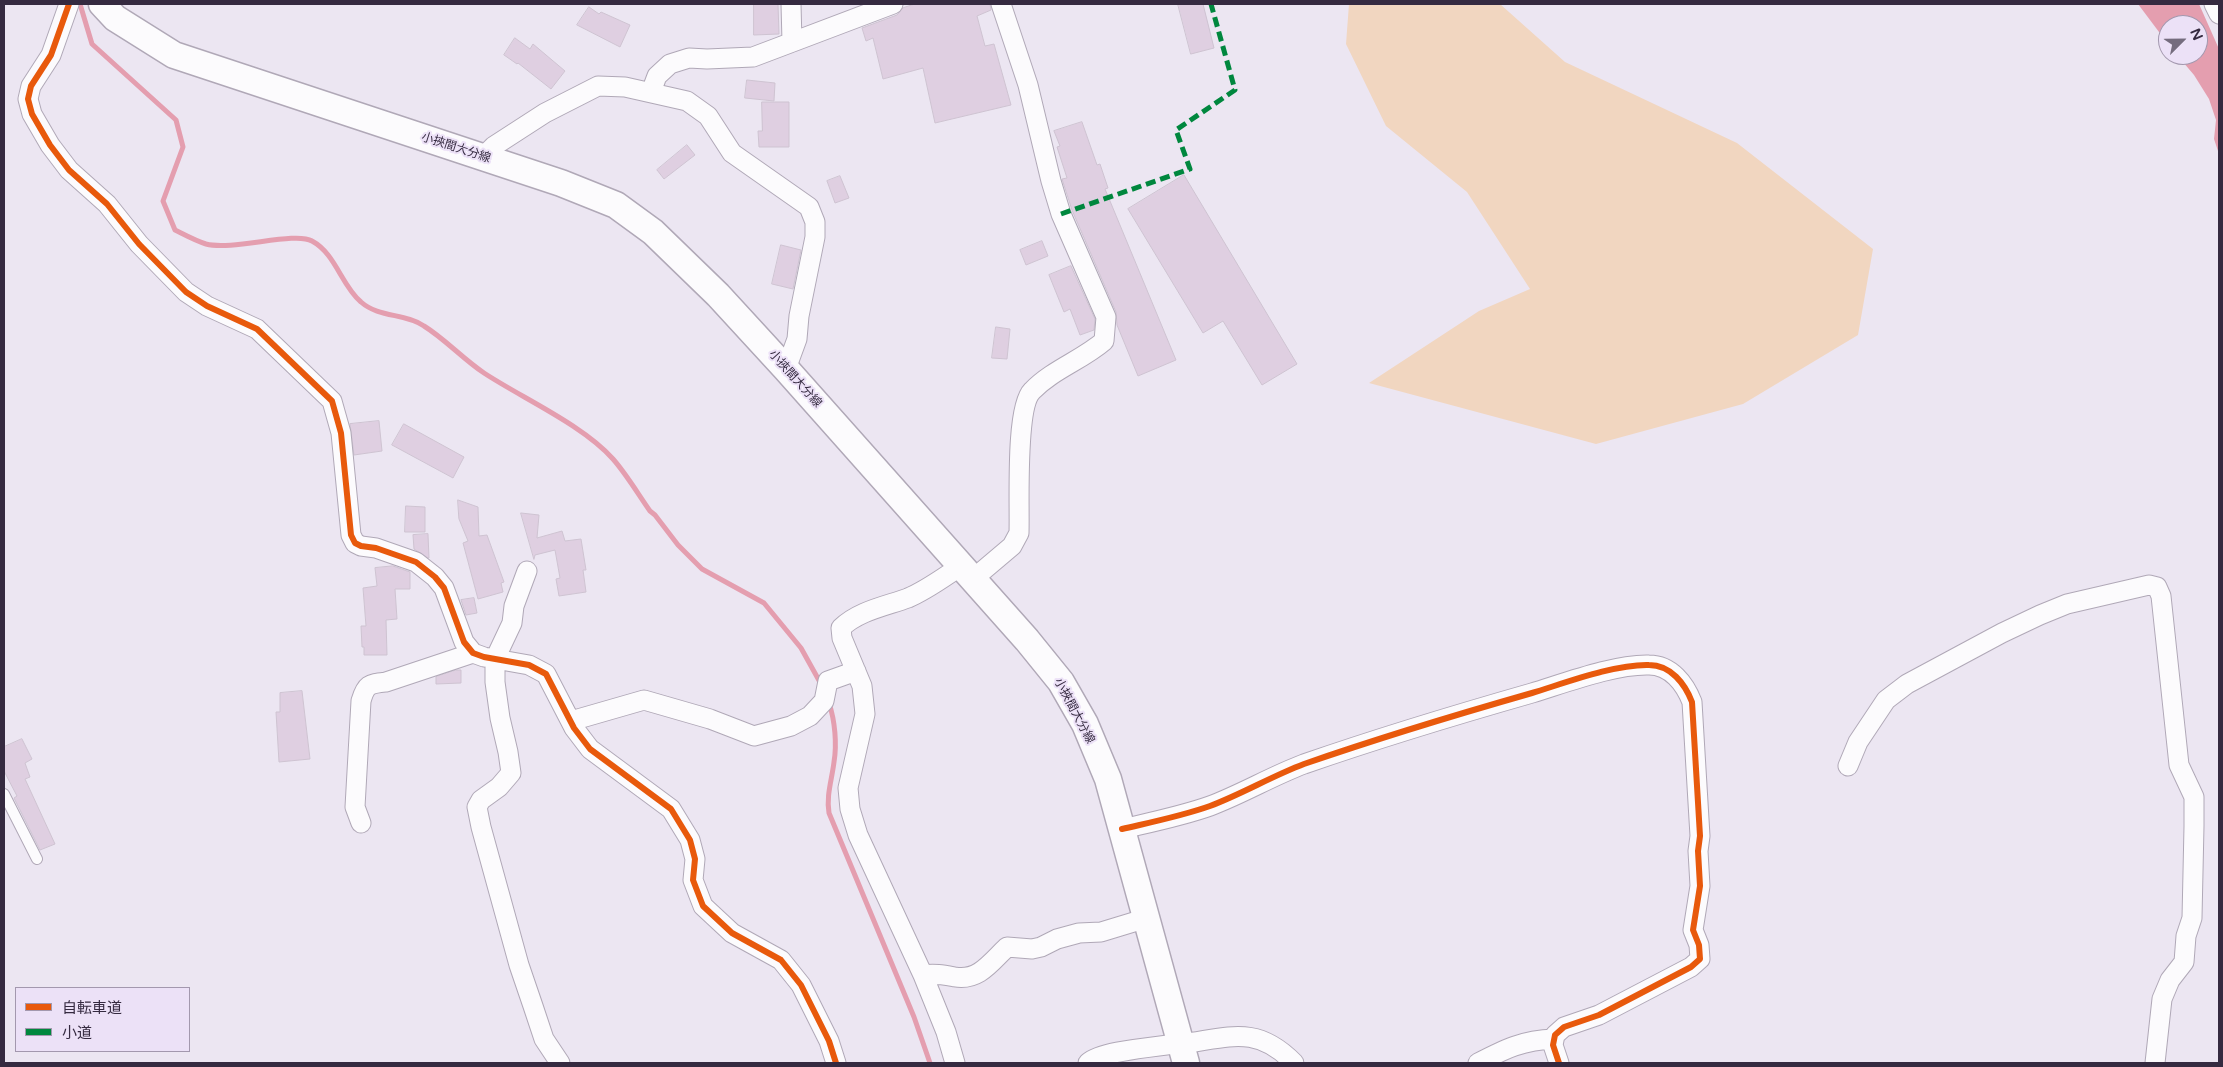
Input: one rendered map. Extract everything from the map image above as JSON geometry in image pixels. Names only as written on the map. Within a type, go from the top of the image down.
[{"type":"main road","name":"小挾間大分線","points":[[102,4],[115,18],[174,55],[560,183],[616,205],[653,232],[705,283],[786,369],[1061,682],[1085,724],[1108,779],[1183,1050]]},
{"type":"street","points":[[69,4],[51,55],[31,86],[28,99],[32,114],[44,136],[69,170],[107,204],[139,244],[186,292],[207,306],[257,329],[332,401],[341,433],[352,535],[355,543],[416,562],[436,577],[444,588],[464,642],[472,653]]},
{"type":"street","points":[[791,4],[792,42]]},
{"type":"street","points":[[652,92],[657,76],[670,64],[689,58],[753,57],[893,4]]},
{"type":"street","points":[[955,1063],[946,1032],[923,975],[858,836],[850,809],[848,788],[865,714],[862,686],[842,638],[841,628],[848,621],[967,573],[1012,546],[1019,533],[1022,411],[1030,392],[1058,370],[1089,353],[1104,341],[1106,317],[1061,214],[1051,181],[1028,85],[1001,4]]},
{"type":"street","points":[[2214,4],[2219,14]]},
{"type":"street","points":[[483,157],[494,146],[545,113],[598,86],[625,87],[687,101],[708,116],[732,154],[809,207],[815,222],[815,237],[796,339],[786,369]]},
{"type":"street","points":[[527,572],[514,606],[512,623],[495,659],[495,682],[510,773],[499,787],[481,800],[477,807],[519,965],[544,1039],[560,1063]]},
{"type":"street","points":[[1848,766],[1858,742],[1886,700],[1933,669],[2002,633],[2067,604],[2149,585],[2157,587],[2161,596],[2179,765],[2194,797],[2194,826],[2192,918],[2186,936],[2184,962],[2170,980],[2162,999],[2155,1063]]},
{"type":"street","points":[[361,823],[355,807],[360,702],[365,689],[371,684],[386,682],[472,653],[530,665],[546,674],[571,722],[590,749],[671,809],[690,840],[695,859],[693,880],[703,906],[732,933],[780,960],[802,985],[829,1042],[836,1063]]},
{"type":"street","points":[[1122,829],[1172,818],[1211,806],[1302,765],[1392,734],[1614,669],[1650,664],[1672,672],[1687,690],[1692,702],[1700,836],[1698,851],[1699,894],[1693,930],[1700,959],[1690,967],[1599,1015],[1564,1027],[1555,1035],[1553,1045],[1559,1063]]},
{"type":"street","points":[[571,722],[644,700],[702,716],[754,736],[791,726],[810,716],[824,701],[828,681],[856,671]]},
{"type":"street","points":[[923,975],[932,973],[962,978],[973,977],[988,967],[1007,947],[1032,949],[1057,939],[1100,932],[1147,918]]},
{"type":"street","points":[[1088,1063],[1093,1058],[1112,1054],[1183,1050],[1244,1036],[1262,1039],[1281,1049],[1294,1063]]},
{"type":"street","points":[[1478,1063],[1511,1046],[1532,1040],[1554,1038]]},
{"type":"lane","points":[[4,794],[37,859]]},
{"type":"shaded area","points":[[1349,4],[1500,4],[1565,62],[1737,143],[1873,249],[1858,335],[1743,404],[1596,444],[1369,383],[1479,311],[1530,289],[1467,192],[1386,126],[1346,44]]},
{"type":"shaded area","points":[[2138,4],[2199,4],[2204,15],[2158,15],[2158,31]]},
{"type":"shaded area","points":[[2208,24],[2219,49],[2219,154],[2214,139],[2216,120],[2209,99],[2186,65],[2208,65]]},
{"type":"building","points":[[754,4],[778,4],[779,34],[754,35]]},
{"type":"building","points":[[915,4],[990,4],[991,10],[977,16],[985,46],[994,44],[1011,105],[935,123],[923,68],[883,79],[873,38],[866,41],[862,28],[897,15],[903,8]]},
{"type":"building","points":[[1178,4],[1203,4],[1214,48],[1191,54]]},
{"type":"building","points":[[589,7],[599,14],[601,12],[630,25],[620,47],[577,25]]},
{"type":"building","points":[[515,38],[530,49],[533,44],[565,71],[551,89],[518,63],[504,55]]},
{"type":"building","points":[[747,80],[775,83],[774,101],[745,98]]},
{"type":"building","points":[[762,102],[789,102],[789,147],[759,147],[758,131],[762,131]]},
{"type":"building","points":[[1082,122],[1097,165],[1100,164],[1108,188],[1105,189],[1176,360],[1138,376],[1117,325],[1116,312],[1072,210],[1062,179],[1067,178],[1057,147],[1060,146],[1054,131]]},
{"type":"building","points":[[687,145],[695,155],[664,179],[657,170]]},
{"type":"building","points":[[1184,175],[1297,364],[1262,385],[1223,321],[1203,333],[1128,209]]},
{"type":"building","points":[[840,176],[849,198],[835,203],[827,181]]},
{"type":"building","points":[[1042,241],[1048,256],[1026,265],[1020,250]]},
{"type":"building","points":[[781,245],[801,250],[793,289],[772,284]]},
{"type":"building","points":[[1071,266],[1095,319],[1094,330],[1080,335],[1070,309],[1064,312],[1049,275]]},
{"type":"building","points":[[996,327],[1010,329],[1007,359],[992,358]]},
{"type":"building","points":[[379,421],[382,451],[354,455],[350,424]]},
{"type":"building","points":[[404,424],[464,457],[453,478],[392,445]]},
{"type":"building","points":[[458,500],[478,507],[479,536],[487,535],[504,582],[501,583],[503,592],[478,599],[463,543],[468,541],[459,519]]},
{"type":"building","points":[[406,506],[425,507],[425,532],[405,532]]},
{"type":"building","points":[[521,513],[539,515],[537,538],[562,531],[565,541],[581,539],[586,570],[583,570],[586,592],[559,596],[556,579],[560,578],[555,550],[535,555],[534,559]]},
{"type":"building","points":[[428,534],[429,558],[414,549],[413,535]]},
{"type":"building","points":[[393,566],[410,572],[410,589],[395,589],[397,619],[386,620],[387,655],[364,655],[361,626],[366,626],[363,588],[377,586],[375,568]]},
{"type":"building","points":[[474,598],[477,613],[466,615],[461,600]]},
{"type":"building","points":[[461,670],[461,683],[436,684],[436,677]]},
{"type":"building","points":[[302,691],[310,759],[279,762],[276,712],[280,712],[280,693]]},
{"type":"building","points":[[22,739],[32,759],[25,763],[30,777],[25,779],[55,844],[40,850],[14,798],[17,796],[4,771],[4,747]]},
{"type":"waterway","points":[[80,4],[92,44],[176,120],[183,147],[163,201],[175,230],[202,243],[218,245],[292,238],[312,241],[327,254],[348,287],[361,302],[376,311],[409,319],[424,326],[484,373],[569,423],[600,447],[618,465],[650,511],[678,545],[702,569],[764,603],[801,648],[821,684]]},
{"type":"waterway","points":[[829,703],[835,740],[829,794],[829,813],[914,1017],[930,1063]]},
{"type":"marked path","points":[[1061,214],[1190,169],[1176,130],[1235,90],[1211,4]]},
{"type":"cycle path","points":[[69,4],[51,55],[31,86],[28,99],[32,114],[50,145],[69,170],[107,204],[139,244],[186,292],[207,306],[257,329],[332,401],[341,433],[351,535],[355,543],[416,562],[435,577],[444,588],[464,642],[473,653],[484,657],[529,665],[546,674],[574,728],[590,749],[671,809],[690,840],[695,859],[693,880],[703,906],[732,933],[781,960],[801,985],[829,1041],[836,1063]]},
{"type":"cycle path","points":[[1122,829],[1199,810],[1304,764],[1575,679],[1636,666],[1649,665],[1664,668],[1681,682],[1692,702],[1700,836],[1698,851],[1700,886],[1693,930],[1699,945],[1700,959],[1691,967],[1599,1015],[1564,1027],[1555,1035],[1553,1045],[1559,1063]]}]
